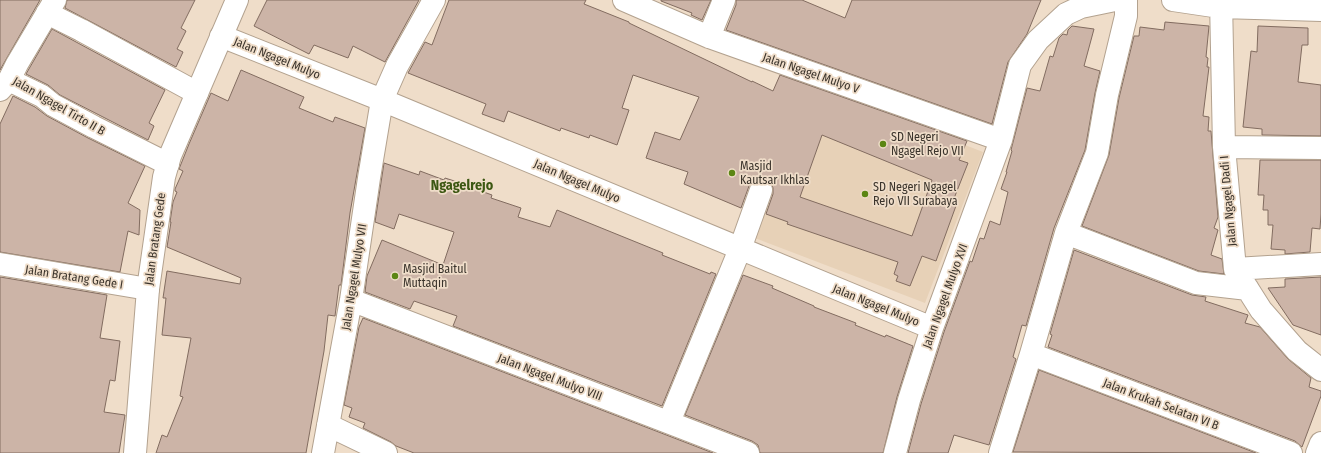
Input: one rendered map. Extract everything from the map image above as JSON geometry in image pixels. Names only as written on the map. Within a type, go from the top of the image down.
[{"type":"street","name":"Jalan Bratang Gede","points":[[135,453],[148,289],[164,177],[197,93],[237,0]]},
{"type":"street","name":"Jalan Ngagel Mulyo VII","points":[[324,453],[351,300],[368,178],[382,100],[397,66],[434,0]]},
{"type":"street","name":"Jalan Ngagel Mulyo V","points":[[624,0],[709,37],[1001,140]]},
{"type":"street","points":[[709,37],[724,0]]},
{"type":"street","name":"Jalan Ngagel Mulyo XVI","points":[[895,453],[909,400],[932,328],[1001,140],[1020,65],[1038,40],[1066,14],[1088,5],[1115,0]]},
{"type":"street","points":[[1000,453],[1031,354],[1066,233],[1097,153],[1107,95],[1126,16],[1126,0]]},
{"type":"street","points":[[1173,0],[1321,10]]},
{"type":"street","name":"Jalan Ngagel Dadi I","points":[[1220,4],[1224,147],[1235,269],[1261,310],[1297,351],[1321,370]]},
{"type":"street","points":[[51,7],[87,33],[197,93]]},
{"type":"street","name":"Jalan Ngagel Tirto II B","points":[[51,7],[4,85],[42,96],[53,105],[168,164]]},
{"type":"street","name":"Jalan Ngagel Mulyo","points":[[221,36],[382,100],[932,328]]},
{"type":"street","points":[[1224,147],[1321,148]]},
{"type":"street","points":[[669,422],[740,249],[762,190]]},
{"type":"street","points":[[1066,233],[1196,283],[1248,289]]},
{"type":"street","name":"Jalan Bratang Gede I","points":[[0,264],[148,289]]},
{"type":"street","points":[[1235,269],[1321,264]]},
{"type":"street","name":"Jalan Ngagel Mulyo VIII","points":[[351,300],[748,453]]},
{"type":"street","name":"Jalan Krukah Selatan VI B","points":[[1031,354],[1291,453]]},
{"type":"street","points":[[328,425],[386,453]]},
{"type":"street","points":[[1317,453],[1321,443]]},
{"type":"shaded area","name":"SD Negeri Ngagel Rejo VII Surabaya","points":[[805,83],[983,152],[925,303],[747,235]]},
{"type":"building","points":[[0,0],[40,0],[0,70]]},
{"type":"building","points":[[67,0],[195,0],[181,28],[186,31],[177,49],[183,52],[176,67],[65,8]]},
{"type":"building","points":[[267,0],[419,0],[385,62],[353,46],[348,58],[314,45],[309,54],[254,26]]},
{"type":"building","points":[[449,0],[586,0],[584,4],[629,22],[773,91],[780,75],[967,141],[959,160],[968,163],[953,201],[957,203],[936,261],[922,256],[910,286],[896,281],[898,276],[894,274],[898,262],[787,224],[788,222],[766,214],[773,194],[773,188],[771,182],[766,178],[759,178],[753,181],[749,186],[741,208],[684,184],[688,172],[646,158],[655,132],[680,140],[699,97],[633,75],[622,108],[629,110],[617,145],[590,135],[589,138],[561,128],[560,131],[508,111],[504,122],[482,114],[486,104],[408,73],[425,42],[432,45]],"holes":[[[822,135],[932,180],[912,236],[800,197]]]},
{"type":"building","points":[[661,0],[711,0],[702,20],[691,15],[692,13]]},
{"type":"building","points":[[736,0],[802,0],[845,18],[852,0],[1041,0],[1027,34],[1008,62],[992,124],[726,30],[736,5]]},
{"type":"building","points":[[1165,22],[1209,26],[1206,57],[1208,58],[1207,67],[1209,67],[1203,116],[1209,117],[1208,131],[1211,131],[1218,217],[1214,228],[1218,230],[1211,255],[1222,259],[1224,274],[1199,271],[1082,226],[1109,155],[1119,98],[1134,36],[1139,36],[1140,27],[1164,30]]},
{"type":"building","points":[[1072,26],[1094,29],[1084,66],[1100,71],[1085,150],[1054,228],[1026,326],[1022,325],[1013,357],[1016,359],[989,445],[954,435],[948,453],[908,453],[921,404],[944,332],[970,261],[972,262],[980,238],[984,239],[990,221],[1000,225],[1008,192],[1001,189],[1007,172],[1011,150],[1027,88],[1040,91],[1050,56],[1053,57],[1059,38],[1063,34],[1067,35],[1068,30]]},
{"type":"building","points":[[1258,26],[1308,28],[1308,45],[1302,45],[1298,82],[1321,85],[1321,136],[1262,135],[1262,129],[1243,127],[1251,51],[1257,52]]},
{"type":"building","points":[[52,29],[165,90],[149,123],[154,126],[148,140],[60,95],[48,85],[26,74]]},
{"type":"building","points":[[241,70],[304,97],[299,108],[333,122],[335,117],[365,128],[350,213],[341,285],[339,285],[335,316],[328,315],[324,351],[306,453],[156,453],[162,435],[167,437],[183,397],[180,396],[191,338],[162,335],[166,298],[163,298],[167,271],[240,284],[241,278],[167,247],[173,202],[177,192],[175,189],[183,171],[179,169],[189,144],[211,93],[228,101]]},
{"type":"building","points":[[13,96],[88,138],[145,166],[128,203],[140,210],[139,235],[128,231],[120,272],[0,252],[0,124]]},
{"type":"building","points":[[1260,160],[1321,160],[1320,229],[1312,228],[1310,252],[1285,254],[1285,250],[1271,249],[1273,225],[1268,225],[1268,210],[1263,210],[1264,195],[1258,195]]},
{"type":"building","points":[[384,163],[419,175],[420,171],[444,180],[445,178],[467,185],[492,195],[491,198],[521,208],[518,217],[550,227],[557,210],[663,253],[662,255],[710,274],[711,272],[716,274],[662,406],[453,326],[457,316],[414,301],[410,309],[365,292],[367,276],[382,240],[443,265],[454,232],[399,214],[394,229],[375,222]]},
{"type":"building","points":[[1074,250],[1192,295],[1206,297],[1205,301],[1248,315],[1245,323],[1260,327],[1288,359],[1311,378],[1309,387],[1321,391],[1321,396],[1302,447],[1295,441],[1048,347],[1052,335],[1050,334]]},
{"type":"building","points":[[743,275],[773,286],[772,288],[814,307],[856,323],[855,325],[913,346],[897,397],[883,453],[760,453],[758,445],[752,441],[685,415]]},
{"type":"building","points":[[0,277],[107,295],[100,338],[120,341],[115,381],[110,380],[104,412],[125,415],[119,453],[0,453]]},
{"type":"building","points":[[1321,277],[1321,335],[1293,325],[1268,288],[1285,287],[1285,279]]},
{"type":"building","points":[[363,318],[713,453],[414,453],[396,446],[363,428],[365,423],[349,417],[352,408],[344,405],[359,327]]},
{"type":"building","points":[[1039,370],[1256,453],[1013,452]]},
{"type":"place","name":"SD Negeri Ngagel Rejo VII","points":[[883,144]]},
{"type":"place","name":"Masjid Kautsar Ikhlas","points":[[732,173]]},
{"type":"place","name":"SD Negeri Ngagel Rejo VII Surabaya","points":[[865,194]]},
{"type":"place","name":"Masjid Baitul Muttaqin","points":[[395,276]]},
{"type":"district","name":"Ngagelrejo","points":[[462,185]]}]
